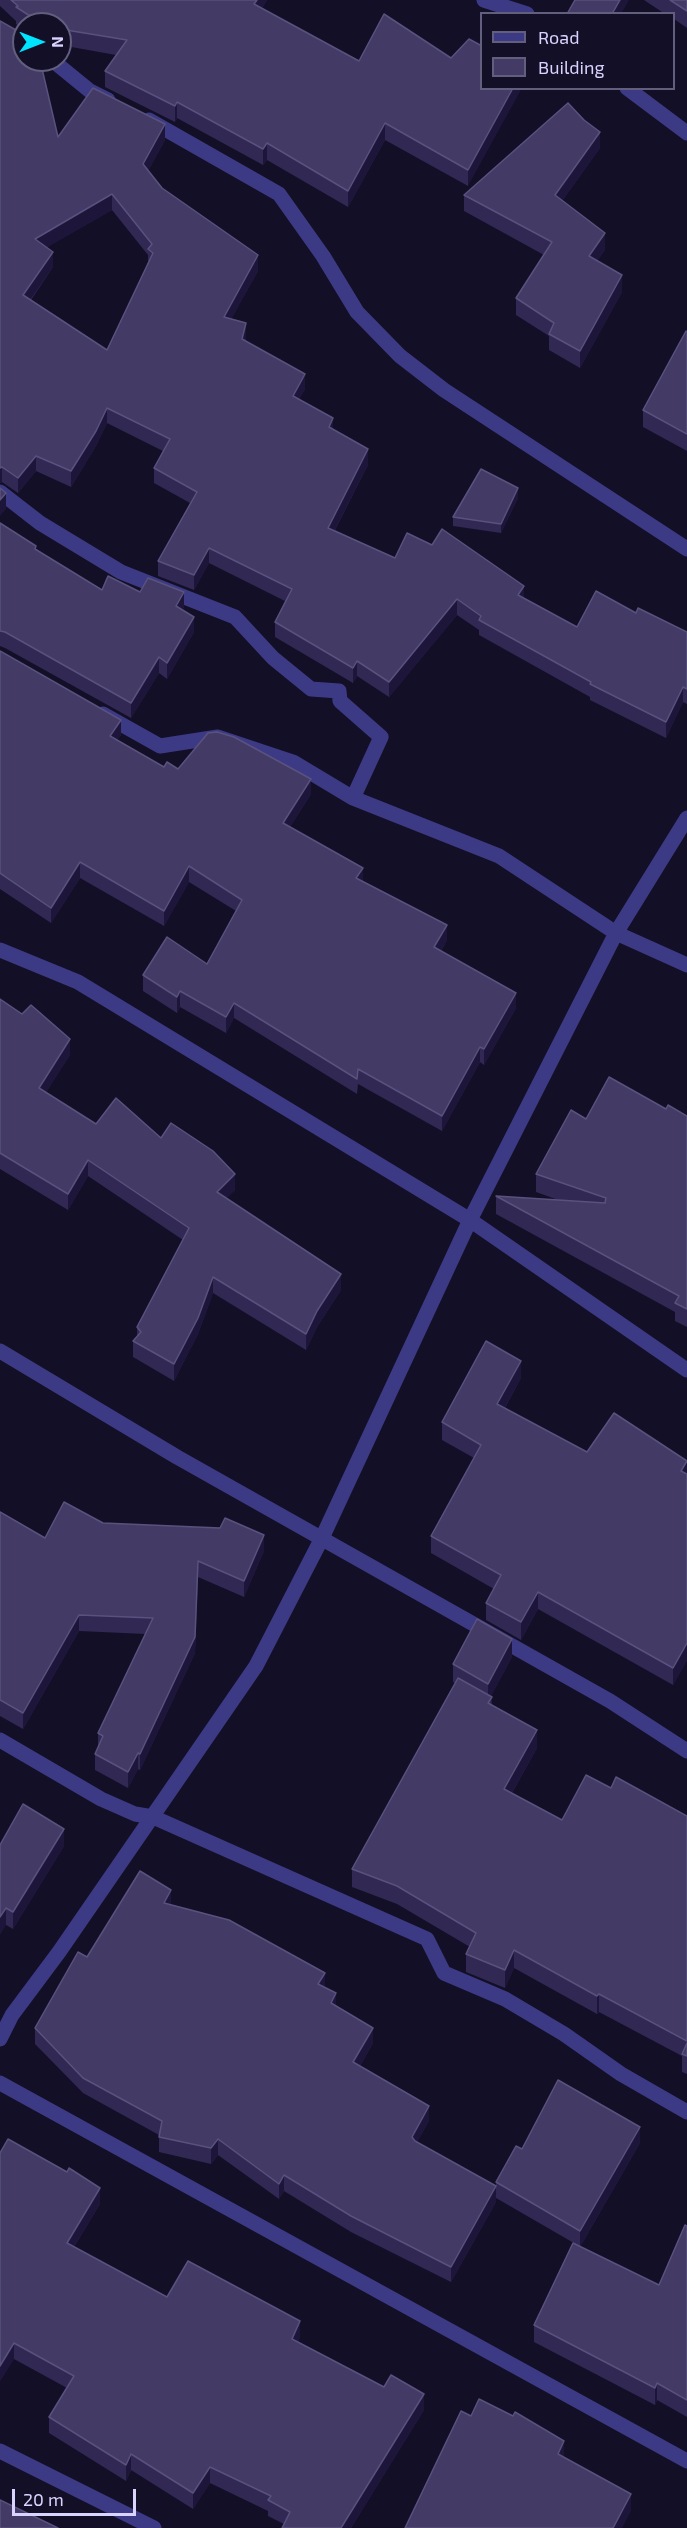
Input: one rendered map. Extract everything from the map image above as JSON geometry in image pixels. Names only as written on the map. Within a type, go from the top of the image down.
[{"type":"street","points":[[484,0],[521,12]]},
{"type":"street","points":[[67,72],[90,91],[180,136],[279,194],[323,256],[357,312],[400,356],[444,390],[687,549]]},
{"type":"street","points":[[630,90],[687,134]]},
{"type":"street","points":[[0,492],[40,523],[121,572],[235,617],[273,658],[311,689],[339,691],[340,701],[381,737],[353,798]]},
{"type":"street","points":[[90,706],[159,746],[218,737],[293,762],[353,798],[499,856],[616,933],[687,965]]},
{"type":"street","points":[[0,2039],[12,2015],[153,1817],[256,1666],[322,1538],[470,1220],[616,933],[687,818]]},
{"type":"street","points":[[0,950],[78,982],[470,1220],[687,1370]]},
{"type":"street","points":[[0,1352],[177,1457],[610,1701],[687,1751]]},
{"type":"street","points":[[0,1740],[101,1800],[135,1814],[153,1817],[427,1939],[444,1973],[505,1999],[564,2034],[621,2074],[687,2112]]},
{"type":"street","points":[[0,2083],[687,2461]]},
{"type":"street","points":[[0,2451],[154,2528]]},
{"type":"building","points":[[11,0],[257,0],[254,4],[359,61],[384,14],[451,58],[469,39],[480,45],[480,90],[512,90],[468,170],[385,123],[348,191],[267,143],[263,149],[177,102],[175,106],[105,71],[127,40],[72,31],[72,12],[24,12],[16,7],[18,6]]},
{"type":"building","points":[[575,0],[620,0],[613,12],[568,12]]},
{"type":"building","points":[[670,0],[687,0],[687,11]]},
{"type":"building","points":[[0,21],[12,28],[12,72],[43,72],[58,137],[93,88],[165,124],[143,164],[162,188],[258,255],[224,317],[246,323],[242,339],[305,374],[293,396],[333,418],[329,427],[368,449],[328,528],[395,558],[407,533],[432,545],[442,529],[524,586],[518,595],[577,627],[596,591],[636,613],[638,608],[687,632],[687,689],[683,687],[666,722],[590,684],[591,682],[479,620],[481,616],[457,599],[389,682],[357,661],[353,668],[275,622],[292,589],[209,548],[194,575],[158,561],[197,492],[154,468],[170,439],[107,408],[96,431],[71,471],[36,456],[18,478],[2,467],[0,468]],"holes":[[[112,194],[152,244],[148,249],[153,253],[107,350],[23,295],[53,252],[35,239]]]},
{"type":"building","points":[[568,103],[584,120],[600,132],[555,195],[605,233],[589,256],[622,275],[580,351],[549,334],[554,323],[516,298],[552,242],[464,195]]},
{"type":"building","points":[[687,332],[687,434],[643,410]]},
{"type":"building","points":[[481,469],[518,488],[501,524],[453,517]]},
{"type":"building","points":[[0,488],[6,493],[0,500]]},
{"type":"building","points":[[0,523],[36,546],[35,549],[102,590],[108,576],[140,592],[148,578],[184,592],[176,606],[194,617],[167,663],[159,657],[131,703],[0,631]]},
{"type":"building","points":[[0,651],[121,720],[110,736],[164,767],[167,762],[178,769],[208,733],[217,732],[234,737],[311,779],[283,823],[363,868],[356,878],[447,925],[434,947],[516,993],[484,1049],[480,1047],[442,1116],[358,1069],[357,1079],[234,1003],[226,1017],[180,991],[177,997],[143,975],[167,937],[207,964],[242,900],[189,866],[164,911],[80,862],[51,908],[0,873]]},
{"type":"building","points":[[0,999],[22,1014],[31,1005],[70,1039],[39,1088],[96,1124],[116,1098],[161,1138],[171,1123],[213,1151],[235,1174],[217,1192],[341,1274],[317,1311],[306,1334],[213,1277],[198,1318],[174,1364],[133,1341],[141,1332],[137,1327],[189,1228],[88,1160],[68,1194],[0,1153]]},
{"type":"building","points":[[609,1077],[666,1109],[668,1105],[687,1116],[687,1309],[675,1303],[679,1296],[496,1196],[605,1203],[606,1198],[536,1174],[571,1110],[586,1119]]},
{"type":"building","points":[[486,1341],[521,1361],[497,1404],[587,1452],[614,1413],[687,1461],[681,1471],[687,1474],[687,1643],[673,1668],[538,1592],[521,1622],[486,1603],[501,1575],[431,1536],[481,1445],[442,1422]]},
{"type":"building","points":[[64,1502],[103,1523],[220,1528],[225,1518],[264,1535],[244,1581],[198,1561],[195,1637],[140,1754],[138,1753],[128,1772],[95,1754],[103,1736],[98,1733],[153,1618],[79,1615],[23,1713],[0,1700],[0,1512],[45,1538]]},
{"type":"building","points":[[477,1619],[512,1639],[488,1684],[453,1664]]},
{"type":"building","points":[[458,1678],[492,1697],[488,1703],[537,1730],[504,1789],[562,1820],[586,1775],[611,1788],[616,1777],[687,1816],[687,2041],[599,1994],[597,1996],[514,1950],[505,1970],[466,1954],[476,1933],[397,1886],[352,1869]]},
{"type":"building","points":[[23,1804],[64,1829],[13,1912],[6,1908],[0,1917],[0,1845]]},
{"type":"building","points":[[140,1871],[171,1890],[164,1903],[229,1920],[325,1973],[318,1984],[336,1993],[331,2003],[373,2028],[353,2062],[429,2106],[412,2137],[415,2141],[496,2186],[451,2267],[351,2216],[284,2175],[279,2184],[218,2139],[211,2148],[159,2137],[162,2121],[83,2078],[35,2028],[78,1952],[87,1957]]},
{"type":"building","points":[[687,2043],[687,2056],[682,2054]]},
{"type":"building","points":[[558,2080],[640,2127],[580,2231],[496,2182],[516,2146],[522,2149]]},
{"type":"building","points":[[8,2139],[67,2172],[69,2168],[100,2188],[67,2243],[167,2297],[188,2261],[300,2321],[292,2339],[384,2387],[391,2375],[424,2394],[341,2528],[282,2528],[290,2512],[268,2500],[271,2496],[210,2467],[193,2493],[131,2454],[126,2465],[49,2417],[74,2376],[14,2343],[0,2366],[0,2153]]},
{"type":"building","points":[[685,2225],[687,2226],[687,2400],[657,2383],[655,2388],[534,2325],[573,2243],[659,2285]]},
{"type":"building","points":[[479,2399],[513,2416],[515,2412],[564,2441],[558,2454],[631,2494],[613,2528],[405,2528],[461,2411],[471,2416]]},
{"type":"building","points":[[0,2500],[58,2528],[0,2528]]}]
